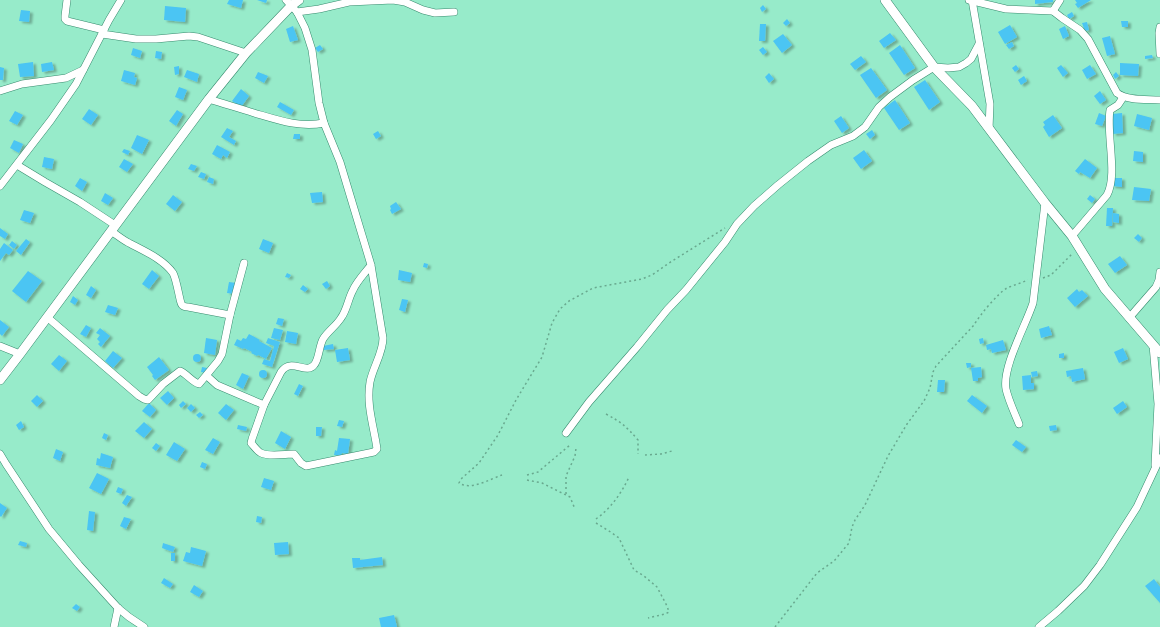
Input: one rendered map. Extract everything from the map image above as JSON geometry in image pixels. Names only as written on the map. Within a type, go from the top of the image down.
[{"type":"street","points":[[67,0],[65,18],[68,21],[103,32],[136,39],[198,36],[246,53]]},
{"type":"street","points":[[0,186],[76,84],[121,0]]},
{"type":"street","points":[[0,380],[209,99],[246,53],[291,6],[299,0]]},
{"type":"street","points":[[291,6],[319,9],[349,2],[393,0],[405,2],[423,10],[435,13],[454,12]]},
{"type":"street","points":[[886,0],[934,67],[962,95],[1072,236],[1105,289],[1160,353]]},
{"type":"street","points":[[989,129],[990,104],[971,0],[1006,10],[1053,11],[1080,30],[1088,38],[1117,93],[1121,96],[1130,98],[1160,100]]},
{"type":"street","points":[[1053,11],[1060,0]]},
{"type":"street","points":[[291,6],[305,28],[312,50],[324,123],[340,162],[371,265],[383,338],[383,346],[370,382],[368,400],[377,449],[374,452],[306,466],[301,463],[294,454],[275,455],[261,453],[251,444],[264,405],[284,368],[288,365],[309,368],[314,366],[320,344],[341,318],[352,290],[371,265]]},
{"type":"street","points":[[1160,27],[1160,54]]},
{"type":"street","points":[[566,433],[588,402],[686,290],[725,242],[739,222],[778,185],[808,161],[832,145],[853,136],[865,127],[879,107],[913,80],[934,67],[959,67],[971,59],[979,44]]},
{"type":"street","points":[[0,91],[22,84],[66,78],[83,70]]},
{"type":"street","points":[[1072,236],[1109,191],[1111,180],[1111,162],[1108,120],[1110,110],[1118,105],[1122,99],[1121,96]]},
{"type":"street","points":[[209,99],[283,122],[302,125],[324,123]]},
{"type":"street","points":[[17,165],[80,202],[113,228],[127,242],[150,254],[169,268],[175,276],[180,294],[180,302],[182,305],[188,308],[230,315]]},
{"type":"street","points":[[1019,424],[1006,389],[1006,376],[1015,347],[1033,303],[1045,203]]},
{"type":"street","points":[[47,317],[144,399],[148,400],[163,384],[180,371],[199,384],[221,358],[230,315],[244,263]]},
{"type":"street","points":[[1129,318],[1156,287],[1160,272]]},
{"type":"street","points":[[1153,345],[1158,404],[1155,468]]},
{"type":"street","points":[[0,346],[20,354]]},
{"type":"street","points":[[206,376],[217,385],[264,405]]},
{"type":"street","points":[[0,454],[49,529],[118,608],[144,627]]},
{"type":"street","points":[[1039,627],[1084,586],[1100,565],[1137,507],[1160,458]]},
{"type":"street","points":[[114,627],[118,608]]},
{"type":"path","points":[[502,475],[475,485],[464,486],[459,483],[460,479],[479,462],[498,435],[516,400],[542,356],[552,323],[560,309],[569,301],[592,288],[642,279],[652,275],[724,228],[739,222]]},
{"type":"path","points":[[1038,278],[1045,278],[1051,275],[1079,248]]},
{"type":"path","points":[[775,627],[817,573],[834,561],[849,543],[855,520],[865,505],[888,456],[907,424],[924,401],[930,388],[933,372],[936,366],[974,325],[977,319],[999,295],[1006,289],[1033,279]]},
{"type":"path","points":[[606,414],[618,420],[628,428],[638,440],[638,454]]},
{"type":"path","points":[[527,475],[538,472],[570,445]]},
{"type":"path","points":[[566,494],[566,476],[575,456],[576,448]]},
{"type":"path","points":[[645,454],[661,454],[672,451]]},
{"type":"path","points":[[596,518],[604,513],[617,498],[629,478]]},
{"type":"path","points":[[527,480],[542,483],[566,494],[570,497],[575,509]]},
{"type":"path","points":[[596,523],[619,538],[634,570],[657,587],[662,599],[668,606],[668,612],[665,614],[648,618]]},
{"type":"building","points":[[229,0],[243,0],[241,8],[227,4]]},
{"type":"building","points":[[257,0],[267,0],[266,3]]},
{"type":"building","points":[[1035,0],[1053,0],[1053,2],[1035,4]]},
{"type":"building","points":[[1075,0],[1091,0],[1078,8],[1075,4],[1077,3]]},
{"type":"building","points":[[763,5],[766,9],[762,12],[760,8]]},
{"type":"building","points":[[165,6],[186,8],[185,22],[164,20]]},
{"type":"building","points":[[21,10],[30,11],[29,22],[19,21]]},
{"type":"building","points":[[1072,12],[1074,16],[1069,19],[1067,15]]},
{"type":"building","points":[[787,19],[790,23],[786,26],[783,23]]},
{"type":"building","points":[[1121,21],[1128,21],[1128,27],[1122,27]]},
{"type":"building","points":[[1087,22],[1089,30],[1085,31],[1082,23]]},
{"type":"building","points":[[760,24],[766,24],[765,41],[759,41]]},
{"type":"building","points":[[1010,25],[1017,37],[1005,44],[998,32]]},
{"type":"building","points":[[293,26],[298,40],[290,42],[286,29]]},
{"type":"building","points":[[1065,26],[1069,36],[1063,39],[1059,29]]},
{"type":"building","points":[[890,33],[896,40],[884,48],[879,41]]},
{"type":"building","points":[[783,34],[792,45],[782,53],[773,41]]},
{"type":"building","points":[[1110,36],[1115,54],[1107,56],[1102,38]]},
{"type":"building","points":[[1012,42],[1014,46],[1009,49],[1006,45]]},
{"type":"building","points":[[320,45],[323,49],[318,52],[315,48]]},
{"type":"building","points":[[900,45],[915,68],[904,75],[889,53]]},
{"type":"building","points":[[763,47],[767,52],[763,55],[759,50]]},
{"type":"building","points":[[133,48],[142,51],[140,58],[131,55]]},
{"type":"building","points":[[156,51],[162,52],[161,59],[155,58]]},
{"type":"building","points":[[1152,55],[1153,58],[1145,59],[1145,56]]},
{"type":"building","points":[[861,56],[866,62],[855,70],[850,64]]},
{"type":"building","points":[[33,62],[34,76],[20,77],[18,64]]},
{"type":"building","points":[[52,62],[54,70],[42,72],[41,64]]},
{"type":"building","points":[[1120,63],[1139,64],[1138,76],[1120,75]]},
{"type":"building","points":[[1016,65],[1019,69],[1015,72],[1012,68]]},
{"type":"building","points":[[1061,65],[1068,73],[1063,77],[1057,68]]},
{"type":"building","points":[[1090,65],[1096,74],[1087,79],[1082,70]]},
{"type":"building","points":[[179,66],[179,74],[175,75],[174,67]]},
{"type":"building","points":[[0,67],[4,68],[3,80],[0,80]]},
{"type":"building","points":[[871,68],[887,90],[876,98],[860,75]]},
{"type":"building","points":[[124,70],[135,73],[134,77],[137,78],[135,85],[121,81]]},
{"type":"building","points":[[187,70],[199,74],[197,82],[184,77]]},
{"type":"building","points":[[258,72],[268,76],[264,83],[255,78]]},
{"type":"building","points":[[1116,72],[1119,76],[1115,79],[1113,75]]},
{"type":"building","points":[[769,73],[774,79],[769,83],[765,77]]},
{"type":"building","points":[[1024,76],[1027,81],[1021,85],[1018,80]]},
{"type":"building","points":[[925,80],[940,102],[929,110],[914,87]]},
{"type":"building","points":[[179,87],[187,90],[183,100],[175,97]]},
{"type":"building","points":[[241,89],[249,96],[241,107],[232,101]]},
{"type":"building","points":[[1100,91],[1106,100],[1100,104],[1094,96]]},
{"type":"building","points":[[895,100],[910,123],[899,130],[884,108]]},
{"type":"building","points":[[280,102],[294,110],[291,115],[277,107]]},
{"type":"building","points":[[89,109],[98,115],[91,125],[82,119]]},
{"type":"building","points":[[177,110],[183,114],[176,126],[169,121]]},
{"type":"building","points":[[15,111],[23,115],[17,125],[9,121]]},
{"type":"building","points":[[1099,113],[1106,116],[1102,126],[1095,124]]},
{"type":"building","points":[[1122,113],[1123,133],[1113,134],[1112,114]]},
{"type":"building","points":[[1137,114],[1152,118],[1149,130],[1134,126]]},
{"type":"building","points":[[1053,115],[1062,128],[1049,137],[1043,127],[1045,125],[1043,122]]},
{"type":"building","points":[[841,116],[849,128],[842,133],[834,121]]},
{"type":"building","points":[[227,128],[233,131],[229,137],[236,141],[234,145],[221,137]]},
{"type":"building","points":[[872,130],[875,135],[870,139],[866,134]]},
{"type":"building","points":[[378,131],[381,136],[376,139],[373,134]]},
{"type":"building","points":[[294,134],[300,134],[300,139],[293,139]]},
{"type":"building","points":[[137,135],[149,140],[142,154],[131,148]]},
{"type":"building","points":[[14,140],[23,144],[19,153],[10,148]]},
{"type":"building","points":[[217,145],[230,152],[227,158],[223,155],[221,159],[212,154]]},
{"type":"building","points":[[124,149],[130,151],[128,155],[122,152]]},
{"type":"building","points":[[864,150],[872,161],[861,169],[853,158]]},
{"type":"building","points":[[1134,151],[1143,152],[1143,162],[1133,161]]},
{"type":"building","points":[[44,157],[54,159],[52,169],[42,167]]},
{"type":"building","points":[[124,159],[133,164],[127,172],[119,167]]},
{"type":"building","points":[[1085,159],[1097,168],[1090,178],[1080,172],[1079,174],[1075,171]]},
{"type":"building","points":[[191,164],[197,166],[194,171],[188,169]]},
{"type":"building","points":[[201,172],[206,174],[204,179],[198,177]]},
{"type":"building","points":[[209,177],[214,179],[213,184],[207,182]]},
{"type":"building","points":[[80,178],[87,182],[82,191],[75,186]]},
{"type":"building","points":[[1113,178],[1122,178],[1122,187],[1112,186]]},
{"type":"building","points":[[1134,187],[1151,189],[1149,201],[1132,200]]},
{"type":"building","points":[[322,192],[323,202],[312,203],[310,193]]},
{"type":"building","points":[[105,193],[113,198],[108,205],[101,201]]},
{"type":"building","points":[[173,195],[182,202],[175,211],[166,204]]},
{"type":"building","points":[[1090,195],[1095,199],[1092,203],[1087,199]]},
{"type":"building","points":[[396,202],[401,209],[392,214],[390,206]]},
{"type":"building","points":[[1107,208],[1113,208],[1112,226],[1106,226]]},
{"type":"building","points":[[24,210],[34,213],[30,223],[20,220]]},
{"type":"building","points":[[1113,213],[1119,214],[1119,223],[1113,222]]},
{"type":"building","points":[[0,228],[8,234],[5,239],[0,236]]},
{"type":"building","points":[[1138,234],[1142,238],[1139,242],[1134,238]]},
{"type":"building","points":[[26,239],[30,242],[21,255],[16,251]]},
{"type":"building","points":[[263,239],[273,243],[269,253],[259,249]]},
{"type":"building","points":[[12,241],[17,245],[14,249],[9,245]]},
{"type":"building","points":[[4,243],[13,250],[9,255],[6,253],[0,261],[0,249]]},
{"type":"building","points":[[1120,256],[1127,265],[1115,273],[1108,264]]},
{"type":"building","points":[[424,263],[428,264],[427,268],[423,267]]},
{"type":"building","points":[[152,270],[159,276],[149,289],[142,284]]},
{"type":"building","points":[[399,270],[412,273],[410,282],[398,280]]},
{"type":"building","points":[[28,271],[42,281],[26,302],[12,291]]},
{"type":"building","points":[[287,273],[291,275],[289,278],[285,277]]},
{"type":"building","points":[[327,281],[330,286],[326,289],[322,284]]},
{"type":"building","points":[[229,282],[236,283],[234,294],[227,293]]},
{"type":"building","points":[[303,285],[308,289],[305,292],[300,289]]},
{"type":"building","points":[[91,286],[96,290],[91,298],[86,295]]},
{"type":"building","points":[[1077,289],[1079,292],[1082,290],[1088,296],[1075,307],[1067,298]]},
{"type":"building","points":[[73,296],[78,300],[75,305],[70,302]]},
{"type":"building","points":[[402,299],[408,300],[405,312],[399,310]]},
{"type":"building","points":[[108,305],[118,308],[115,315],[105,312]]},
{"type":"building","points":[[278,318],[284,319],[282,326],[276,324]]},
{"type":"building","points":[[0,320],[9,327],[2,336],[0,334]]},
{"type":"building","points":[[86,325],[91,328],[86,337],[80,334]]},
{"type":"building","points":[[1049,326],[1052,335],[1041,338],[1039,329]]},
{"type":"building","points":[[100,328],[110,336],[101,347],[98,344],[100,342],[97,339],[100,335],[96,333]]},
{"type":"building","points":[[274,328],[283,330],[280,340],[271,338]]},
{"type":"building","points":[[287,331],[298,333],[296,344],[285,342]]},
{"type":"building","points":[[249,334],[272,348],[266,359],[251,353],[252,352],[244,348],[243,349],[234,345],[237,339],[241,341],[243,338],[246,339]]},
{"type":"building","points":[[206,338],[217,340],[215,355],[204,353]]},
{"type":"building","points":[[268,338],[280,342],[272,367],[262,364],[264,359],[270,361],[274,346],[266,343]]},
{"type":"building","points":[[983,338],[984,343],[980,344],[979,339]]},
{"type":"building","points":[[1003,340],[1006,350],[992,353],[991,349],[987,350],[986,345]]},
{"type":"building","points":[[333,344],[334,349],[324,350],[323,346]]},
{"type":"building","points":[[348,348],[350,360],[337,362],[335,350]]},
{"type":"building","points":[[1123,348],[1128,359],[1119,363],[1114,352]]},
{"type":"building","points":[[113,351],[122,358],[113,368],[105,361]]},
{"type":"building","points":[[1064,353],[1064,358],[1059,358],[1059,354]]},
{"type":"building","points":[[195,354],[199,354],[201,358],[199,362],[195,362],[193,360],[193,356]]},
{"type":"building","points":[[59,355],[67,361],[59,371],[51,364]]},
{"type":"building","points":[[159,357],[169,370],[155,380],[147,367]]},
{"type":"building","points":[[966,363],[971,363],[971,367],[967,368]]},
{"type":"building","points":[[202,367],[207,368],[206,373],[201,372]]},
{"type":"building","points":[[981,367],[982,377],[978,378],[978,381],[973,381],[971,368]]},
{"type":"building","points":[[1083,368],[1085,379],[1072,382],[1071,376],[1067,377],[1066,371]]},
{"type":"building","points":[[261,370],[265,370],[267,374],[265,378],[261,378],[259,376],[259,372]]},
{"type":"building","points":[[1037,371],[1038,376],[1032,377],[1031,372]]},
{"type":"building","points":[[242,373],[249,376],[243,389],[236,385]]},
{"type":"building","points":[[1031,375],[1031,383],[1034,383],[1034,389],[1023,390],[1022,376]]},
{"type":"building","points":[[938,380],[945,380],[944,392],[937,392]]},
{"type":"building","points":[[299,384],[303,386],[298,396],[294,394]]},
{"type":"building","points":[[168,391],[174,398],[167,405],[160,398]]},
{"type":"building","points":[[37,395],[43,401],[37,407],[31,401]]},
{"type":"building","points":[[972,395],[987,406],[982,413],[967,401]]},
{"type":"building","points":[[183,401],[186,404],[181,408],[179,405]]},
{"type":"building","points":[[1123,401],[1127,407],[1117,414],[1113,408]]},
{"type":"building","points":[[149,403],[156,410],[150,417],[142,411]]},
{"type":"building","points":[[191,404],[195,408],[191,412],[187,408]]},
{"type":"building","points":[[226,404],[234,410],[226,420],[218,413]]},
{"type":"building","points":[[200,412],[203,415],[199,418],[196,415]]},
{"type":"building","points":[[339,420],[344,421],[342,427],[337,426]]},
{"type":"building","points":[[21,421],[24,427],[19,430],[16,425]]},
{"type":"building","points":[[144,422],[152,429],[144,438],[135,431]]},
{"type":"building","points":[[238,425],[247,427],[246,431],[237,429]]},
{"type":"building","points":[[1056,425],[1057,430],[1050,431],[1049,426]]},
{"type":"building","points":[[316,427],[322,427],[321,436],[316,436]]},
{"type":"building","points":[[281,431],[291,437],[285,449],[275,443]]},
{"type":"building","points":[[104,433],[108,435],[106,440],[102,438]]},
{"type":"building","points":[[213,438],[220,442],[213,454],[205,450]]},
{"type":"building","points":[[339,438],[350,439],[348,454],[342,453],[341,456],[334,455],[335,450],[337,451]]},
{"type":"building","points":[[1016,440],[1026,447],[1022,452],[1012,445]]},
{"type":"building","points":[[174,442],[185,449],[177,461],[166,455]]},
{"type":"building","points":[[156,443],[160,446],[156,451],[152,448]]},
{"type":"building","points":[[56,449],[63,452],[60,461],[53,458]]},
{"type":"building","points":[[101,453],[113,457],[110,468],[96,465],[97,458],[100,459]]},
{"type":"building","points":[[202,462],[207,464],[205,469],[200,467]]},
{"type":"building","points":[[97,473],[109,479],[101,494],[89,488]]},
{"type":"building","points":[[264,478],[274,481],[271,490],[261,487]]},
{"type":"building","points":[[118,487],[123,489],[121,494],[116,492]]},
{"type":"building","points":[[127,495],[132,497],[126,506],[122,503]]},
{"type":"building","points":[[0,503],[7,508],[1,517],[0,516]]},
{"type":"building","points":[[89,511],[95,512],[93,531],[87,530]]},
{"type":"building","points":[[257,516],[262,517],[261,523],[256,522]]},
{"type":"building","points":[[124,517],[131,519],[126,529],[120,526]]},
{"type":"building","points":[[20,541],[27,543],[26,547],[18,545]]},
{"type":"building","points":[[288,542],[289,554],[275,555],[274,543]]},
{"type":"building","points":[[163,543],[175,547],[173,552],[162,548]]},
{"type":"building","points":[[191,547],[206,551],[202,566],[183,561],[186,552],[190,553]]},
{"type":"building","points":[[171,553],[175,553],[175,561],[171,561]]},
{"type":"building","points":[[382,557],[383,565],[353,568],[352,558],[360,558],[360,560]]},
{"type":"building","points":[[164,578],[173,584],[170,588],[161,583]]},
{"type":"building","points":[[1154,579],[1160,587],[1160,603],[1145,586]]},
{"type":"building","points":[[194,585],[203,591],[199,597],[190,592]]},
{"type":"building","points":[[76,604],[80,607],[77,611],[72,608]]},
{"type":"building","points":[[394,615],[397,627],[381,627],[379,618]]}]
